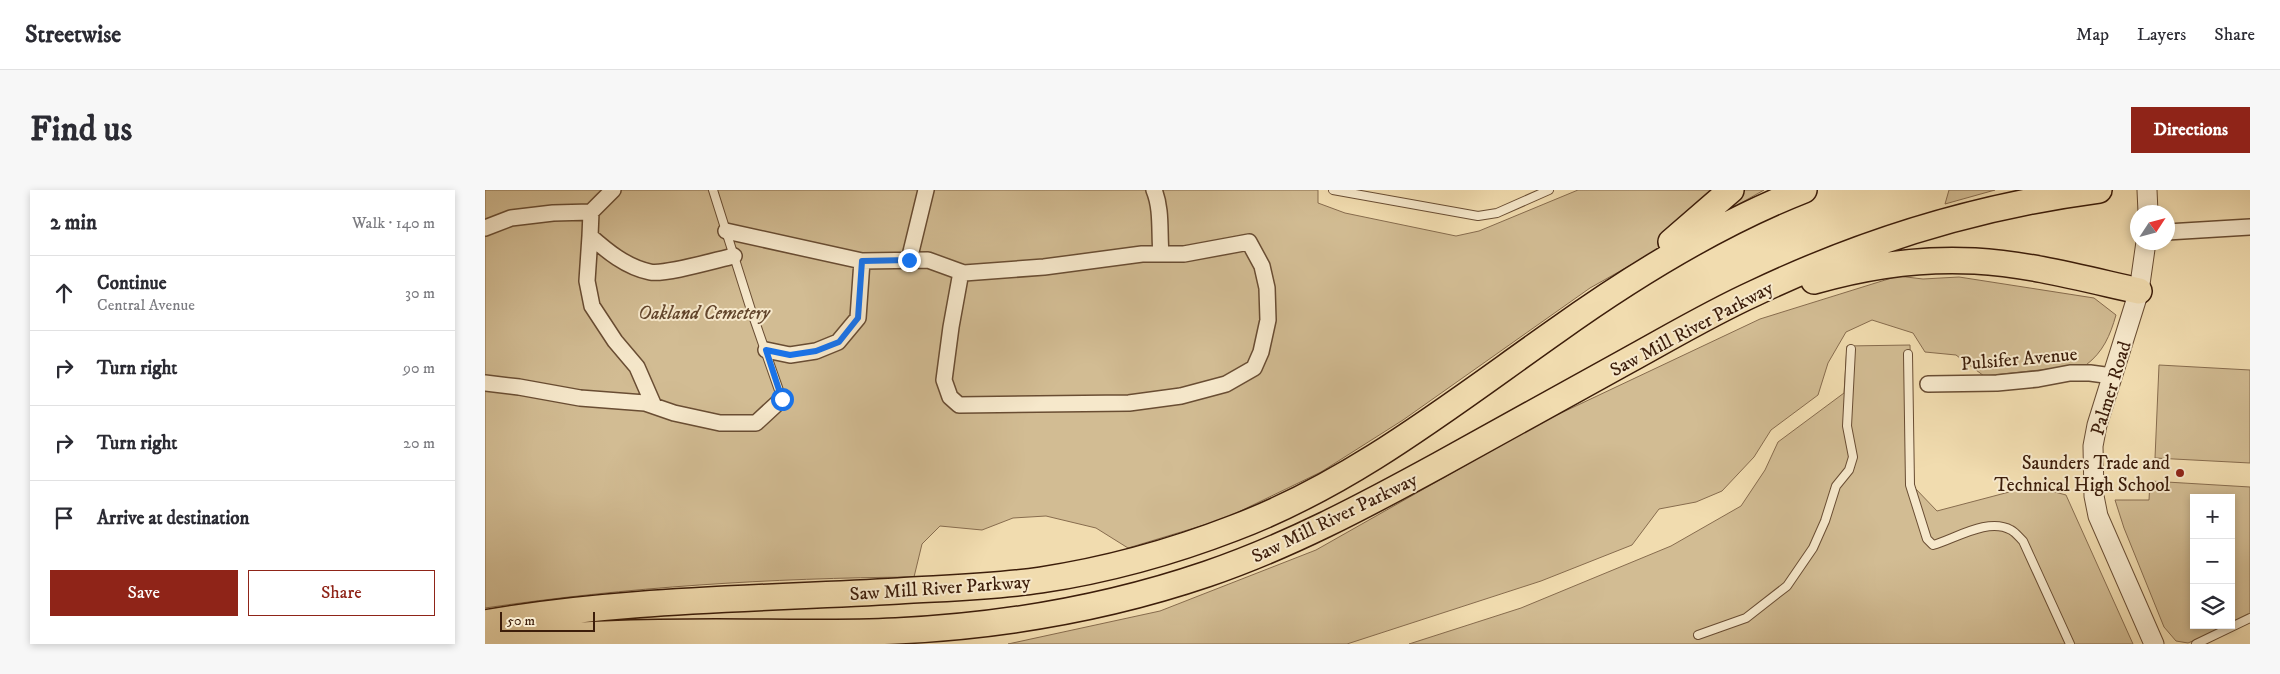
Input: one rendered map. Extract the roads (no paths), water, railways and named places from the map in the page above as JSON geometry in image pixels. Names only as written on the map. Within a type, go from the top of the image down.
[{"type":"highway","points":[[1597,303],[1731,190]]},
{"type":"highway","name":"Saw Mill River Parkway","points":[[485,623],[554,613],[634,606],[1004,584],[1085,572],[1147,557],[1235,528],[1278,510],[1359,468],[1436,417],[1597,303],[1676,252],[1717,230],[1804,190]]},
{"type":"highway","name":"Saw Mill River Parkway","points":[[485,642],[564,635],[894,631],[983,623],[1082,608],[1161,588],[1204,575],[1288,542],[1345,515],[1730,306],[1813,267],[1920,228],[2016,204],[2099,190]]},
{"type":"highway","points":[[1730,306],[1852,271],[1887,264],[1936,260],[1999,263],[2139,291]]},
{"type":"highway","points":[[629,644],[710,632]]},
{"type":"street","points":[[613,190],[591,212],[587,281],[592,306],[615,341],[637,366],[654,406]]},
{"type":"street","points":[[909,260],[926,190]]},
{"type":"street","points":[[1153,190],[1159,203],[1161,254]]},
{"type":"street","points":[[2147,190],[2148,205]]},
{"type":"street","points":[[485,228],[511,218],[553,213],[591,212]]},
{"type":"street","points":[[2175,232],[2250,227]]},
{"type":"street","points":[[726,231],[862,261],[928,260],[961,272],[1043,267],[1142,254],[1184,254],[1249,242],[1262,266],[1267,288],[1268,320],[1261,352],[1254,368],[1226,384],[1181,396],[1129,403],[959,405],[950,396],[944,380],[961,272]]},
{"type":"street","points":[[590,236],[615,258],[651,272],[688,267],[734,256]]},
{"type":"street","name":"Palmer Road","points":[[2145,250],[2139,291],[2097,425],[2093,446],[2094,496],[2098,516],[2154,638]]},
{"type":"street","points":[[766,350],[790,355],[816,351],[839,342],[858,318],[862,261]]},
{"type":"street","name":"Pulsifer Avenue","points":[[1929,384],[1997,383],[2090,372],[2112,376]]},
{"type":"street","points":[[485,383],[580,398],[645,403],[719,423],[755,423],[782,399]]},
{"type":"lane","points":[[713,190],[782,399]]},
{"type":"lane","points":[[1333,190],[1469,216],[1478,216],[1497,212],[1549,190]]},
{"type":"lane","points":[[1698,635],[1746,618],[1787,586],[1813,548],[1825,521],[1836,486],[1849,470],[1853,457],[1847,426],[1851,349]]},
{"type":"lane","points":[[1908,354],[1910,485],[1927,539],[1933,546],[1982,528],[1997,526],[2011,530],[2023,541],[2070,644]]},
{"type":"lane","points":[[2199,644],[2250,618]]},
{"type":"place","name":"Saunders Trade and Technical High School","points":[[2180,473]]},
{"type":"park label","name":"Oakland Cemetery","points":[[704,312]]}]
